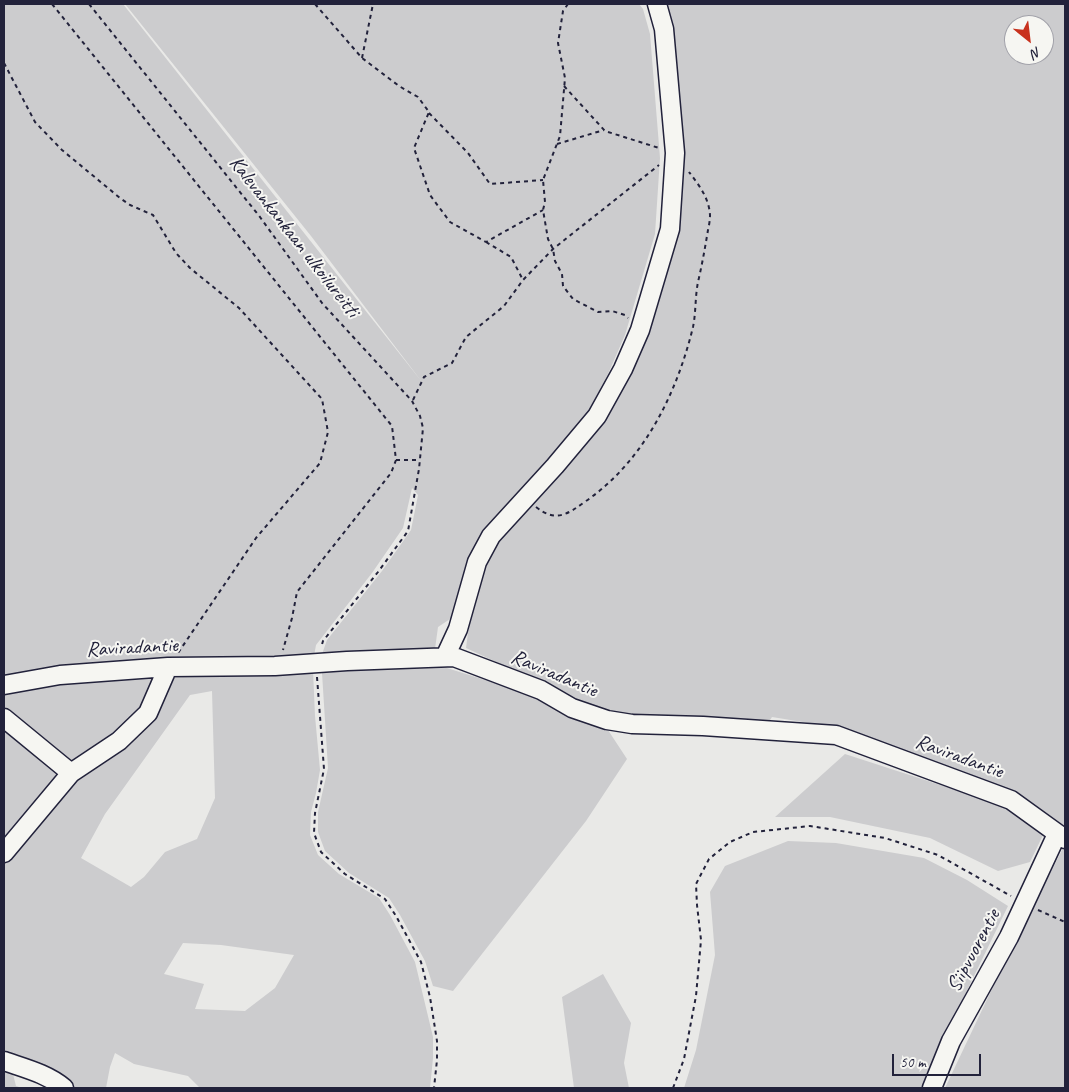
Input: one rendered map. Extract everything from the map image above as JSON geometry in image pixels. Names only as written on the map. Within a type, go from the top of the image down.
[{"type":"street","points":[[445,657],[458,629],[477,562],[491,536],[555,466],[597,416],[623,369],[640,330],[670,229],[674,153],[664,29],[657,4]]},
{"type":"street","name":"Raviradantie","points":[[4,685],[60,675],[168,667],[275,666],[454,657],[541,690],[572,708],[607,720],[632,724],[703,726],[836,735],[1011,800],[1061,837]]},
{"type":"street","points":[[4,853],[71,773],[119,741],[148,713],[168,667]]},
{"type":"street","points":[[4,718],[71,773]]},
{"type":"street","name":"Siipvuorentie","points":[[932,1088],[951,1041],[1009,937],[1024,903],[1061,837]]},
{"type":"street","points":[[4,1061],[34,1071],[57,1082],[64,1088]]},
{"type":"path","points":[[52,4],[392,426],[396,460],[391,473],[297,592],[284,647],[275,666]]},
{"type":"path","name":"Kalevankankaan ulkoilureitti","points":[[89,4],[260,217],[322,303],[412,401],[420,416],[423,428],[420,460],[408,531],[323,641],[316,664],[324,769],[315,813],[314,833],[321,852],[346,874],[385,899],[421,962],[430,997],[437,1041],[434,1088]]},
{"type":"path","points":[[316,4],[362,58],[399,86],[418,97],[429,112],[468,153],[490,184],[543,180]]},
{"type":"path","points":[[362,58],[373,4]]},
{"type":"path","points":[[568,4],[563,11],[558,43],[565,78],[560,136],[543,180],[545,202],[543,210],[548,239],[553,249],[555,261],[562,274],[564,286],[573,299],[598,312],[612,311],[625,315],[640,330]]},
{"type":"path","points":[[4,63],[35,122],[48,136],[120,198],[130,205],[153,215],[176,253],[239,308],[322,399],[328,432],[320,463],[256,538],[168,667]]},
{"type":"path","points":[[526,496],[537,508],[548,515],[558,516],[572,511],[600,491],[624,468],[655,424],[673,389],[693,326],[710,216],[705,195],[674,153],[604,130],[564,86]]},
{"type":"path","points":[[429,112],[414,148],[430,195],[450,222],[510,257],[523,280]]},
{"type":"path","points":[[557,144],[604,130]]},
{"type":"path","points":[[412,401],[424,377],[452,363],[466,337],[504,306],[523,280],[553,249],[674,153]]},
{"type":"path","points":[[486,242],[543,210]]},
{"type":"path","points":[[396,460],[420,460]]},
{"type":"path","points":[[673,1088],[684,1059],[696,996],[701,940],[696,905],[696,884],[709,859],[730,842],[754,832],[810,826],[885,838],[938,855],[1024,903],[1065,922]]},
{"type":"shaded area","points":[[4,4],[123,4],[422,382],[311,236],[125,4],[639,4],[643,9],[650,34],[660,158],[655,234],[625,335],[608,374],[583,421],[541,471],[483,532],[459,613],[438,627],[435,649],[321,657],[327,640],[382,571],[411,530],[418,495],[412,488],[403,528],[372,573],[316,645],[314,656],[4,677]]},
{"type":"shaded area","points":[[664,4],[1065,4],[1065,833],[861,739],[821,725],[772,717],[767,725],[632,719],[574,703],[524,675],[466,648],[472,603],[487,556],[495,539],[601,419],[675,230]]},
{"type":"shaded area","points":[[447,668],[539,697],[608,730],[627,759],[586,821],[453,991],[433,986],[425,961],[389,898],[349,873],[325,851],[318,832],[318,812],[328,768],[322,673],[365,669]]},
{"type":"shaded area","points":[[313,670],[320,770],[311,812],[310,835],[318,855],[339,874],[379,898],[415,962],[433,1037],[430,1088],[200,1088],[188,1076],[134,1064],[115,1053],[106,1088],[66,1088],[69,1081],[9,1058],[16,1086],[22,1088],[4,1088],[4,693],[53,684]],"holes":[[[212,691],[215,798],[197,839],[165,852],[144,877],[131,887],[81,858],[105,814],[190,695]],[[183,943],[221,945],[294,955],[275,988],[245,1011],[195,1009],[204,984],[164,974]]]},
{"type":"shaded area","points":[[845,754],[1008,807],[1044,833],[1030,862],[998,871],[930,838],[830,817],[775,817]]},
{"type":"shaded area","points":[[788,841],[836,843],[924,858],[967,880],[1008,906],[941,1044],[922,1088],[684,1088],[696,1050],[715,955],[710,892],[725,866]]},
{"type":"shaded area","points":[[1063,848],[1065,849],[1065,1088],[945,1088],[992,989]]},
{"type":"shaded area","points":[[603,974],[631,1023],[624,1063],[629,1088],[574,1088],[562,997]]}]
